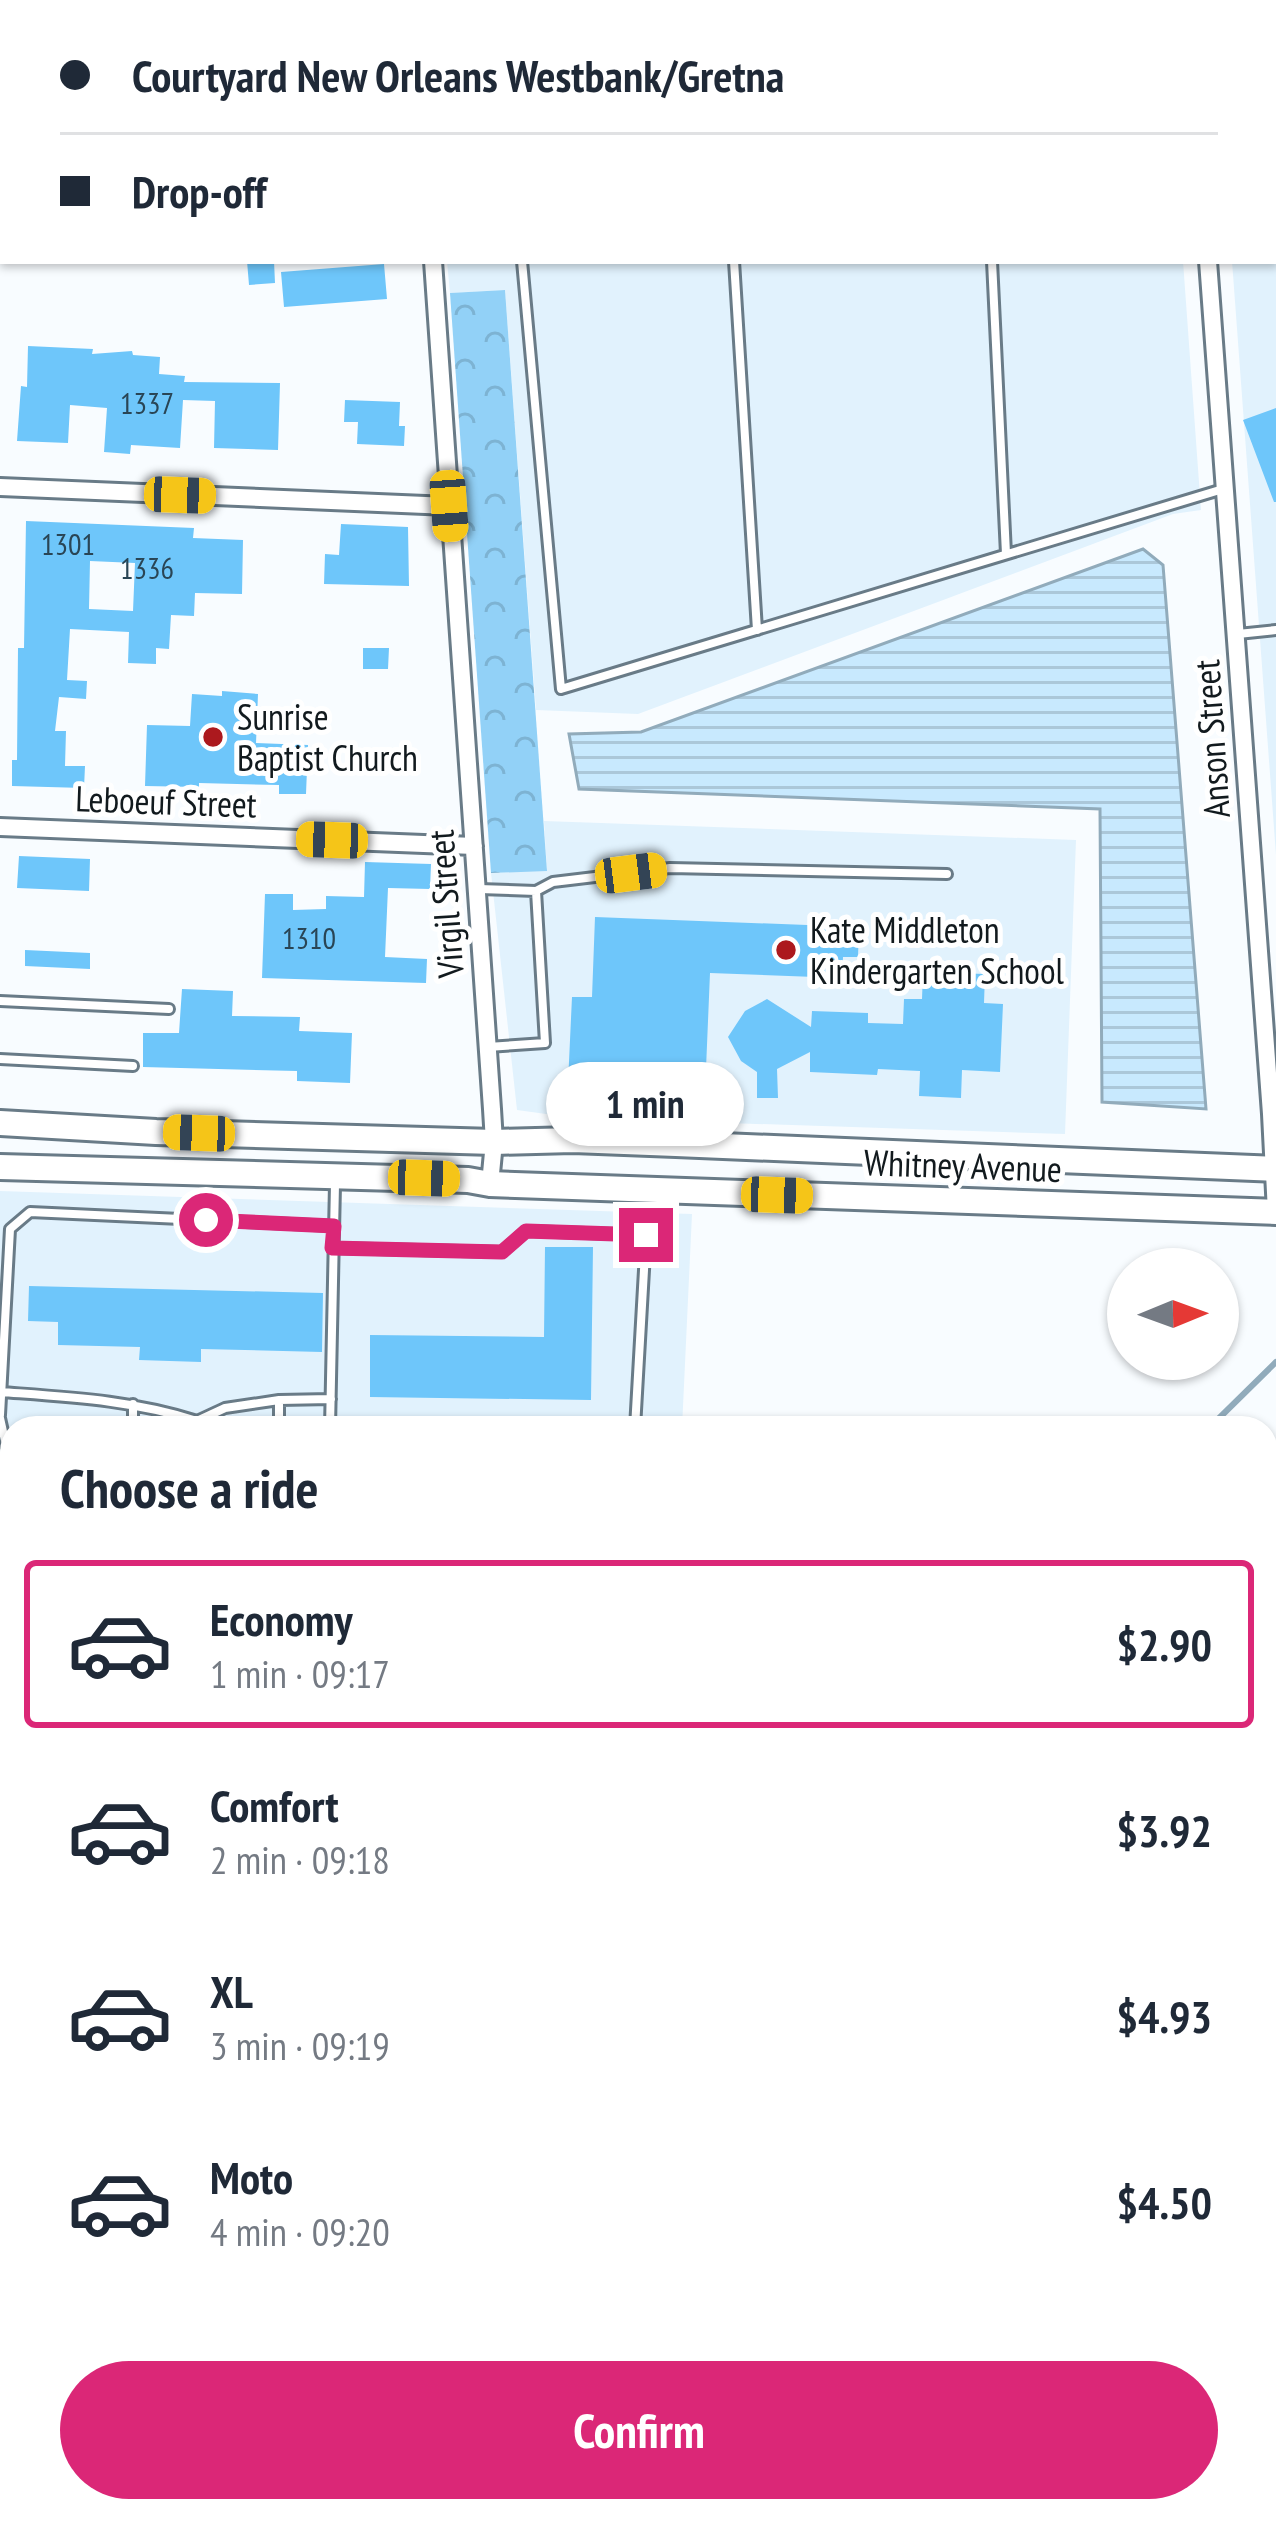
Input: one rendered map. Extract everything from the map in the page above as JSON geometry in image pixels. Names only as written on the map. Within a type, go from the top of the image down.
[{"type":"street","name":"Virgil Street","points":[[433,264],[494,1142],[490,1184]]},
{"type":"street","name":"Anson Street","points":[[1208,264],[1276,1212]]},
{"type":"street","points":[[0,487],[449,506]]},
{"type":"street","name":"Leboeuf Street","points":[[0,827],[474,846]]},
{"type":"street","name":"Whitney Avenue","points":[[0,1123],[494,1142],[573,1140],[1275,1169]]},
{"type":"street","name":"Whitney Avenue","points":[[0,1166],[1276,1212]]},
{"type":"lane","points":[[522,264],[561,688],[1226,488]]},
{"type":"lane","points":[[734,264],[757,629]]},
{"type":"lane","points":[[992,264],[1006,554]]},
{"type":"lane","points":[[1237,634],[1276,629]]},
{"type":"lane","points":[[477,890],[536,892],[553,882],[670,868],[947,874]]},
{"type":"lane","points":[[488,1047],[545,1043],[536,892]]},
{"type":"lane","points":[[0,1001],[169,1009]]},
{"type":"lane","points":[[0,1059],[133,1066]]},
{"type":"lane","points":[[330,1416],[335,1176]]},
{"type":"lane","points":[[182,1416],[133,1404],[1,1392],[10,1228],[30,1212],[334,1226]]},
{"type":"lane","points":[[332,1248],[502,1252],[526,1231],[646,1235],[636,1416]]},
{"type":"lane","points":[[208,1416],[225,1408],[279,1400],[331,1399]]},
{"type":"lane","points":[[279,1400],[279,1416]]},
{"type":"lane","points":[[133,1404],[133,1416]]},
{"type":"shaded area","points":[[447,264],[1183,264],[1201,510],[1173,514],[638,714],[536,710],[505,290],[450,293]]},
{"type":"shaded area","points":[[1232,264],[1276,264],[1276,855]]},
{"type":"shaded area","points":[[1143,549],[1163,565],[1206,1109],[1102,1102],[1100,809],[579,789],[569,734],[641,732]]},
{"type":"shaded area","name":"Kate Middleton Kindergarten School","points":[[544,821],[1076,840],[1065,1134],[575,1118],[517,1110],[491,873],[547,870]]},
{"type":"shaded area","points":[[0,1191],[692,1214],[683,1416],[0,1416]]},
{"type":"green space","points":[[505,290],[547,871],[491,873],[450,293]]},
{"type":"building","points":[[247,264],[274,264],[275,283],[249,285]]},
{"type":"building","points":[[384,264],[387,299],[284,307],[281,272]]},
{"type":"building","points":[[28,346],[93,349],[92,354],[132,351],[133,355],[160,357],[159,374],[185,376],[184,382],[280,383],[278,450],[214,448],[215,401],[183,400],[180,448],[131,445],[130,454],[104,452],[107,408],[70,405],[68,443],[17,441],[21,386],[27,387]]},
{"type":"building","points":[[345,400],[400,402],[404,446],[357,444],[358,422],[344,422]]},
{"type":"building","points":[[1276,408],[1276,502],[1274,502],[1243,420]]},
{"type":"building","points":[[26,521],[194,528],[193,538],[243,540],[242,594],[195,593],[194,616],[171,615],[169,649],[156,648],[156,664],[128,663],[129,632],[70,629],[67,680],[87,681],[86,699],[59,697],[55,731],[66,731],[65,766],[85,766],[84,788],[12,786],[12,760],[17,760],[18,648],[24,648]],"holes":[[[90,561],[135,563],[133,611],[89,609]]]},
{"type":"building","points":[[341,524],[408,527],[409,586],[324,584],[325,554],[339,555]]},
{"type":"building","points":[[363,648],[389,648],[388,669],[363,669]]},
{"type":"building","points":[[222,691],[258,694],[256,743],[308,745],[306,794],[279,794],[279,785],[145,786],[147,725],[190,726],[192,694],[222,696]]},
{"type":"building","points":[[19,856],[90,859],[89,891],[17,888]]},
{"type":"building","points":[[365,862],[431,864],[430,889],[388,888],[385,957],[427,959],[426,983],[262,978],[265,894],[293,894],[293,910],[326,909],[326,896],[364,897]]},
{"type":"building","points":[[595,917],[859,927],[858,957],[843,957],[842,978],[710,973],[706,1069],[673,1068],[672,1076],[638,1075],[636,1108],[567,1105],[572,997],[592,997]]},
{"type":"building","points":[[25,950],[90,953],[90,969],[25,966]]},
{"type":"building","points":[[923,972],[985,974],[984,1003],[1003,1004],[1000,1072],[962,1070],[961,1098],[919,1096],[920,1071],[878,1069],[877,1075],[810,1072],[810,1052],[777,1069],[778,1098],[757,1098],[757,1072],[741,1061],[728,1037],[745,1011],[767,999],[811,1027],[812,1011],[868,1013],[868,1023],[903,1024],[904,999],[922,999]]},
{"type":"building","points":[[182,989],[233,991],[232,1016],[300,1017],[299,1031],[352,1033],[350,1083],[297,1081],[297,1071],[143,1067],[143,1033],[179,1033]]},
{"type":"building","points":[[545,1247],[593,1247],[591,1400],[370,1397],[370,1335],[544,1337]]},
{"type":"building","points":[[29,1286],[323,1293],[322,1352],[201,1349],[201,1362],[139,1360],[140,1347],[58,1345],[58,1322],[28,1321]]},
{"type":"waterway","points":[[1221,1416],[1276,1362]]},
{"type":"place","name":"Sunrise Baptist Church","points":[[213,737]]},
{"type":"place","name":"Kate Middleton Kindergarten School","points":[[786,950]]},
{"type":"route","points":[[206,1220],[334,1226],[332,1248],[502,1252],[526,1231],[646,1235]]}]
